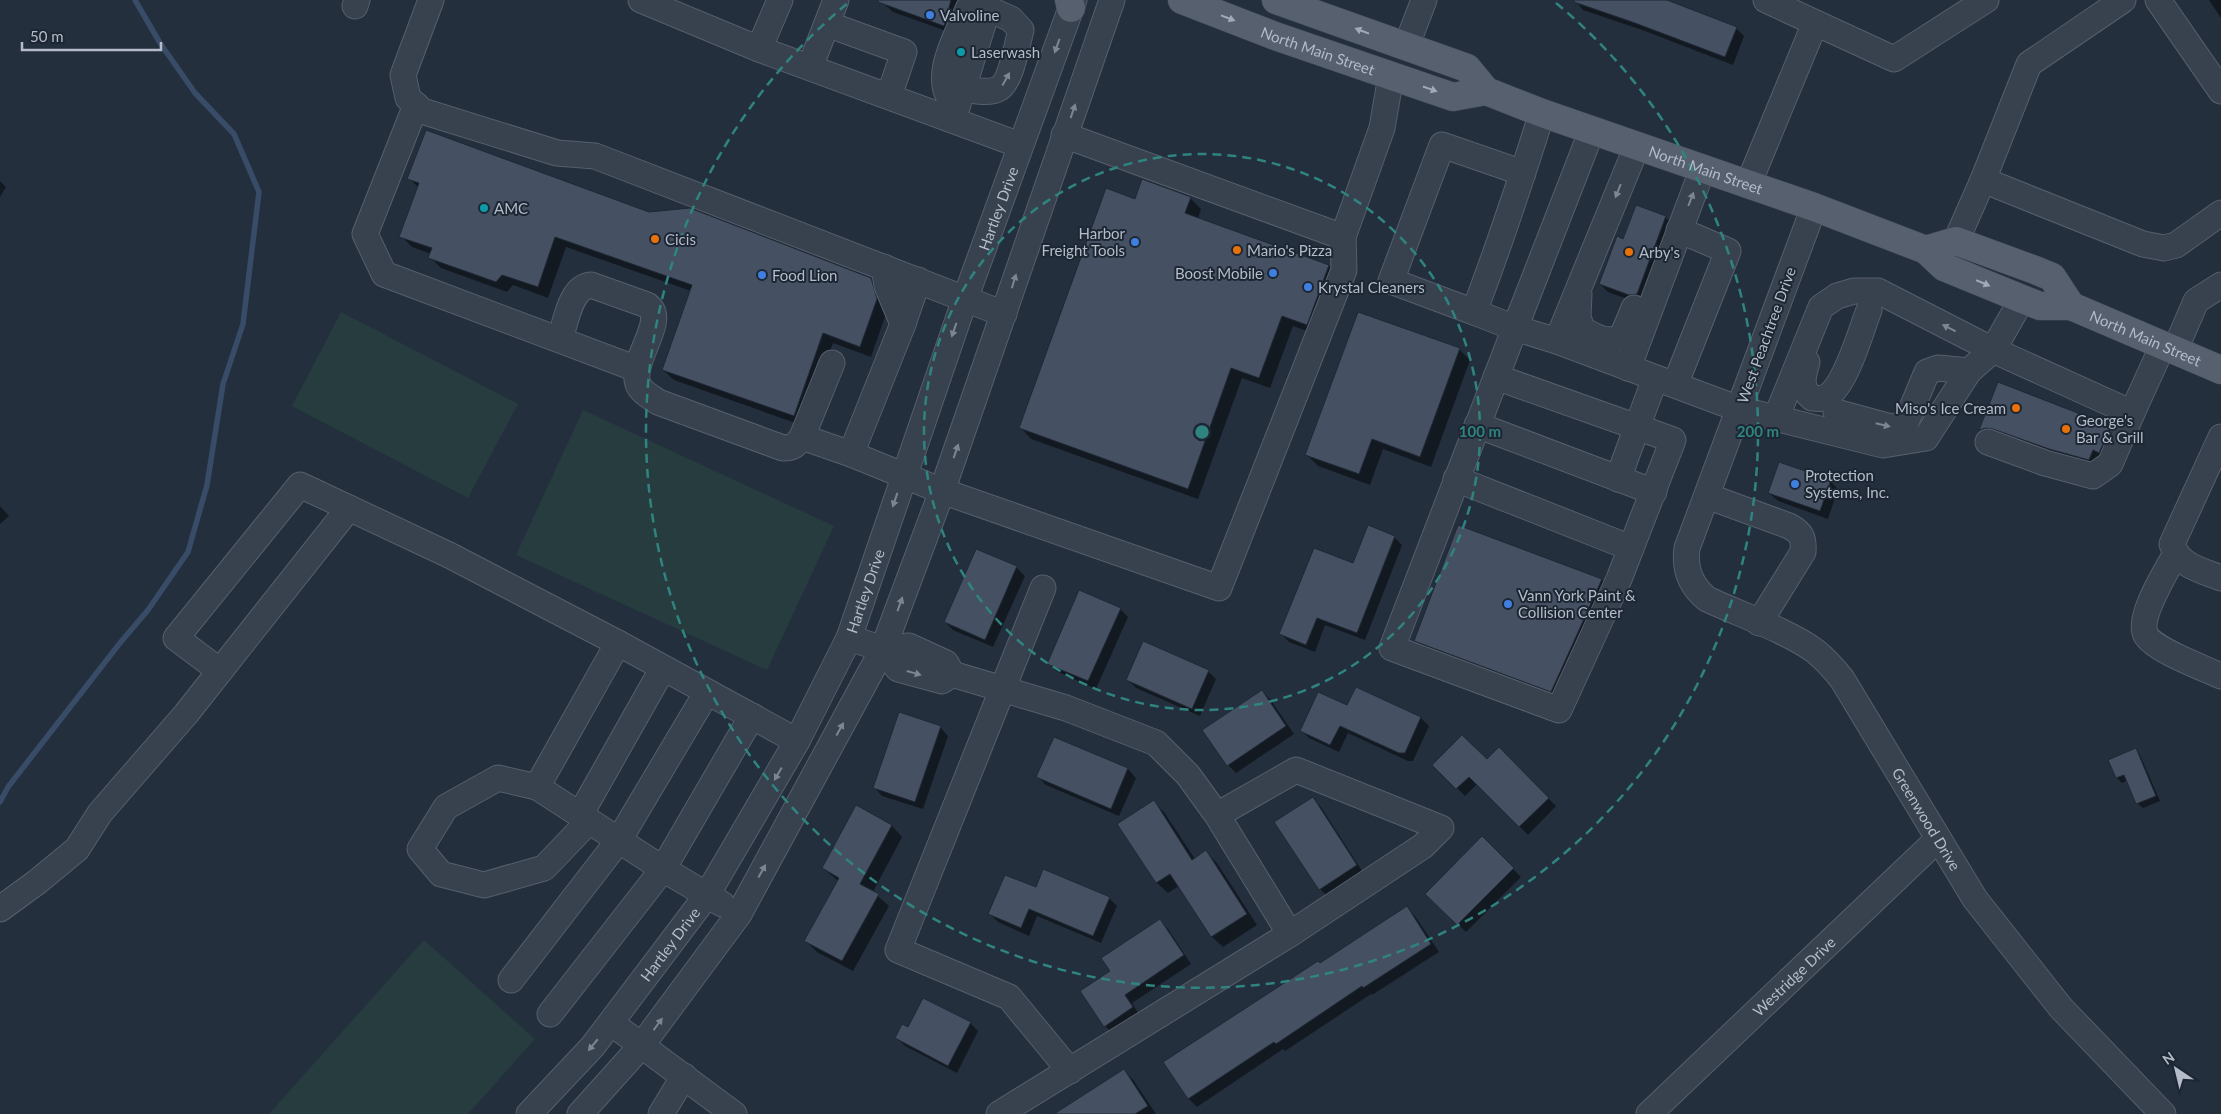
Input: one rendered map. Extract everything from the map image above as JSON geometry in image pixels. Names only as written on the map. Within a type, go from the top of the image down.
[{"type":"main road","name":"North Main Street","points":[[1182,0],[1275,36],[1453,97],[1486,91]]},
{"type":"main road","name":"North Main Street","points":[[1283,1],[1467,68],[1486,91],[1542,113],[1814,207],[1935,258],[2022,299],[2040,306],[2071,306],[2221,370]]},
{"type":"main road","points":[[1391,76],[1414,50]]},
{"type":"main road","points":[[1935,258],[1956,241],[2052,277]]},
{"type":"main road","name":"North Main Street","points":[[2052,277],[2071,306]]},
{"type":"main road","points":[[2022,299],[2030,287],[2052,277]]},
{"type":"street","points":[[431,0],[403,75],[408,98],[422,111],[557,153],[595,156],[884,266],[1004,314]]},
{"type":"street","points":[[641,0],[666,6],[760,49],[888,96],[957,106],[984,91],[999,88],[1008,79],[1020,30],[1011,19],[995,12],[974,4],[968,9],[946,64],[944,78],[950,102],[957,106],[1020,145]]},
{"type":"street","points":[[760,49],[780,0]]},
{"type":"street","points":[[580,1114],[642,1045],[739,914],[883,649],[942,491],[1112,0]]},
{"type":"street","points":[[1414,50],[1424,0]]},
{"type":"street","points":[[1766,0],[1894,59],[1986,0]]},
{"type":"street","points":[[1956,241],[1983,180],[2029,64],[2123,0]]},
{"type":"street","points":[[2158,0],[2221,91]]},
{"type":"street","name":"Hartley Drive","points":[[529,1114],[594,1046],[707,895],[797,741],[848,638],[965,299],[1071,3]]},
{"type":"street","points":[[810,67],[829,7],[904,52],[888,96]]},
{"type":"street","points":[[1748,185],[1815,23]]},
{"type":"street","points":[[802,437],[904,474],[942,491],[1220,588],[1344,270],[1343,237],[1382,128],[1391,76]]},
{"type":"street","points":[[416,105],[365,234],[384,274],[636,369]]},
{"type":"street","points":[[1474,312],[1542,113]]},
{"type":"street","points":[[1496,377],[1673,440],[1619,579],[1559,710],[1392,648],[1456,479],[1592,130]]},
{"type":"street","points":[[1064,135],[1343,237]]},
{"type":"street","points":[[1523,173],[1442,144],[1391,281],[1515,328],[1560,334],[1630,362],[1665,382],[1739,409],[1776,418],[1830,421],[1895,428],[1907,420],[1927,372],[1938,368],[1969,371]]},
{"type":"street","points":[[1560,334],[1637,146]]},
{"type":"street","points":[[1630,362],[1702,168]]},
{"type":"street","points":[[1983,180],[2143,244],[2164,248],[2176,245],[2221,213]]},
{"type":"street","name":"West Peachtree Drive","points":[[1687,548],[1814,207]]},
{"type":"street","points":[[1579,287],[1578,317],[1582,329],[1605,340],[1615,340],[1622,337],[1654,260],[1677,237]]},
{"type":"street","points":[[1618,479],[1637,427],[1665,382],[1728,251],[1677,237]]},
{"type":"street","points":[[884,266],[887,286],[903,324]]},
{"type":"street","points":[[851,454],[903,324],[918,280]]},
{"type":"street","points":[[1988,442],[2045,463],[2093,476],[2110,464],[2132,413],[2196,302],[2221,284]]},
{"type":"street","points":[[560,339],[575,295],[586,286],[591,285],[647,305],[655,313],[655,319],[636,369],[638,384],[642,390],[658,402],[783,448],[790,448],[796,445],[802,437],[832,363]]},
{"type":"street","points":[[1776,418],[1820,307],[1837,296],[1854,291],[1878,291],[1993,350],[2132,413]]},
{"type":"street","points":[[1830,421],[1843,398],[1868,341],[1869,310],[1854,291]]},
{"type":"street","points":[[1830,421],[1883,444],[1926,438],[1969,371],[1993,350],[2022,299]]},
{"type":"street","points":[[2196,302],[2221,309]]},
{"type":"street","points":[[1820,307],[1823,323],[1806,364],[1802,382],[1804,391],[1812,398],[1825,398],[1837,387],[1850,361],[1869,310]]},
{"type":"street","points":[[1477,425],[1654,492]]},
{"type":"street","points":[[2220,440],[2172,544],[2175,555],[2187,565],[2221,578]]},
{"type":"street","points":[[1456,479],[1631,548]]},
{"type":"street","points":[[220,672],[176,638],[300,485],[449,555],[618,643],[797,741]]},
{"type":"street","points":[[1706,496],[1790,526],[1799,532],[1804,539],[1803,552],[1759,623]]},
{"type":"street","points":[[0,908],[77,849],[100,813],[220,672],[349,508]]},
{"type":"street","name":"Greenwood Drive","points":[[1687,548],[1686,558],[1689,577],[1699,593],[1707,599],[1795,639],[1815,652],[1833,668],[1842,679],[1976,899],[2026,965],[2062,1008],[2163,1114]]},
{"type":"street","points":[[2175,555],[2145,614],[2145,633],[2153,645],[2221,676]]},
{"type":"street","points":[[1043,588],[1004,690],[898,950],[1009,996],[1070,1071]]},
{"type":"street","points":[[848,638],[883,649],[898,669],[942,681],[952,674],[1066,708],[1156,743],[1188,775],[1217,815],[1290,934]]},
{"type":"street","points":[[536,787],[618,643]]},
{"type":"street","points":[[663,668],[585,818],[544,868],[484,885],[441,874],[420,849],[446,807],[498,778],[536,787],[585,818],[620,840],[663,869],[739,914]]},
{"type":"street","points":[[511,980],[620,840],[707,692]]},
{"type":"street","points":[[550,1014],[663,869],[752,716]]},
{"type":"street","points":[[998,1114],[1290,934],[1423,846],[1441,828],[1296,770],[1217,815]]},
{"type":"street","name":"Westridge Drive","points":[[1649,1114],[1938,839]]},
{"type":"street","points":[[611,1022],[684,1076],[728,1112]]},
{"type":"street","points":[[661,1114],[684,1076]]},
{"type":"green space","points":[[341,312],[518,404],[468,498],[292,406]]},
{"type":"green space","points":[[583,410],[834,526],[767,670],[516,555]]},
{"type":"green space","points":[[424,940],[535,1039],[468,1114],[269,1114]]},
{"type":"building","name":"Valvoline","points":[[878,0],[951,0],[944,26],[878,2]]},
{"type":"building","points":[[1574,0],[1667,0],[1737,27],[1725,57],[1574,2]]},
{"type":"building","points":[[426,130],[649,212],[690,208],[871,278],[877,299],[860,347],[823,333],[794,416],[662,370],[692,285],[555,237],[538,287],[502,275],[496,282],[428,258],[432,248],[399,237],[419,183],[407,179]]},
{"type":"building","points":[[1142,179],[1191,197],[1185,213],[1329,265],[1307,325],[1282,316],[1259,378],[1231,368],[1188,489],[1019,428],[1106,188],[1135,199]]},
{"type":"building","points":[[1636,205],[1666,216],[1637,294],[1629,295],[1599,284],[1617,236],[1623,239]]},
{"type":"building","points":[[1358,312],[1460,348],[1420,457],[1372,439],[1359,474],[1305,455]]},
{"type":"building","points":[[1998,382],[2111,426],[2099,453],[2093,450],[2089,460],[2049,449],[1993,429],[1979,430]]},
{"type":"building","points":[[1779,462],[1831,480],[1820,511],[1768,493]]},
{"type":"building","points":[[1368,525],[1395,536],[1357,633],[1317,618],[1306,645],[1279,634],[1314,548],[1353,563]]},
{"type":"building","points":[[1458,525],[1602,579],[1551,692],[1414,641]]},
{"type":"building","points":[[976,549],[1017,566],[985,640],[944,622]]},
{"type":"building","points":[[1079,590],[1121,608],[1088,681],[1047,664]]},
{"type":"building","points":[[1143,641],[1209,670],[1192,709],[1126,680]]},
{"type":"building","points":[[1356,687],[1421,717],[1405,753],[1399,753],[1340,726],[1330,745],[1300,731],[1318,692],[1347,705]]},
{"type":"building","points":[[1262,690],[1286,726],[1227,766],[1202,730]]},
{"type":"building","points":[[899,712],[941,726],[915,802],[873,788]]},
{"type":"building","points":[[1462,735],[1487,759],[1499,747],[1549,798],[1519,827],[1469,777],[1456,789],[1432,765]]},
{"type":"building","points":[[1054,737],[1128,768],[1111,809],[1036,777]]},
{"type":"building","points":[[2136,748],[2156,796],[2136,804],[2124,775],[2116,778],[2108,760]]},
{"type":"building","points":[[1313,797],[1357,865],[1319,890],[1274,822]]},
{"type":"building","points":[[1154,800],[1192,860],[1206,850],[1247,914],[1211,937],[1170,874],[1156,883],[1117,824]]},
{"type":"building","points":[[856,805],[892,825],[860,884],[879,894],[842,961],[804,941],[839,878],[822,868]]},
{"type":"building","points":[[1482,836],[1514,868],[1457,925],[1425,894]]},
{"type":"building","points":[[1043,869],[1110,897],[1093,936],[1029,909],[1021,928],[988,914],[1005,875],[1036,887]]},
{"type":"building","points":[[1407,906],[1431,944],[1363,988],[1362,986],[1276,1044],[1274,1042],[1188,1099],[1163,1062],[1318,961],[1320,963]]},
{"type":"building","points":[[1160,919],[1184,955],[1125,995],[1133,1007],[1104,1027],[1080,991],[1110,971],[1101,958]]},
{"type":"building","points":[[923,998],[971,1022],[948,1066],[895,1038],[902,1024],[908,1027]]},
{"type":"building","points":[[1124,1069],[1148,1106],[1135,1114],[1054,1114]]},
{"type":"waterway","points":[[0,802],[8,787],[148,610],[188,552],[207,485],[223,384],[243,324],[259,192],[234,134],[195,93],[160,43],[135,0]]},
{"type":"place","name":"Valvoline","points":[[930,15]]},
{"type":"place","name":"Laserwash","points":[[961,52]]},
{"type":"place","name":"AMC","points":[[484,208]]},
{"type":"place","name":"Cicis","points":[[655,239]]},
{"type":"place","name":"Harbor Freight Tools","points":[[1135,242]]},
{"type":"place","name":"Mario's Pizza","points":[[1237,250]]},
{"type":"place","name":"Arby's","points":[[1629,252]]},
{"type":"place","name":"Boost Mobile","points":[[1273,273]]},
{"type":"place","name":"Food Lion","points":[[762,275]]},
{"type":"place","name":"Krystal Cleaners","points":[[1308,287]]},
{"type":"place","name":"Miso's Ice Cream","points":[[2016,408]]},
{"type":"place","name":"George's Bar & Grill","points":[[2066,429]]},
{"type":"place","name":"Protection Systems, Inc.","points":[[1795,484]]},
{"type":"place","name":"Vann York Paint & Collision Center","points":[[1508,604]]}]
